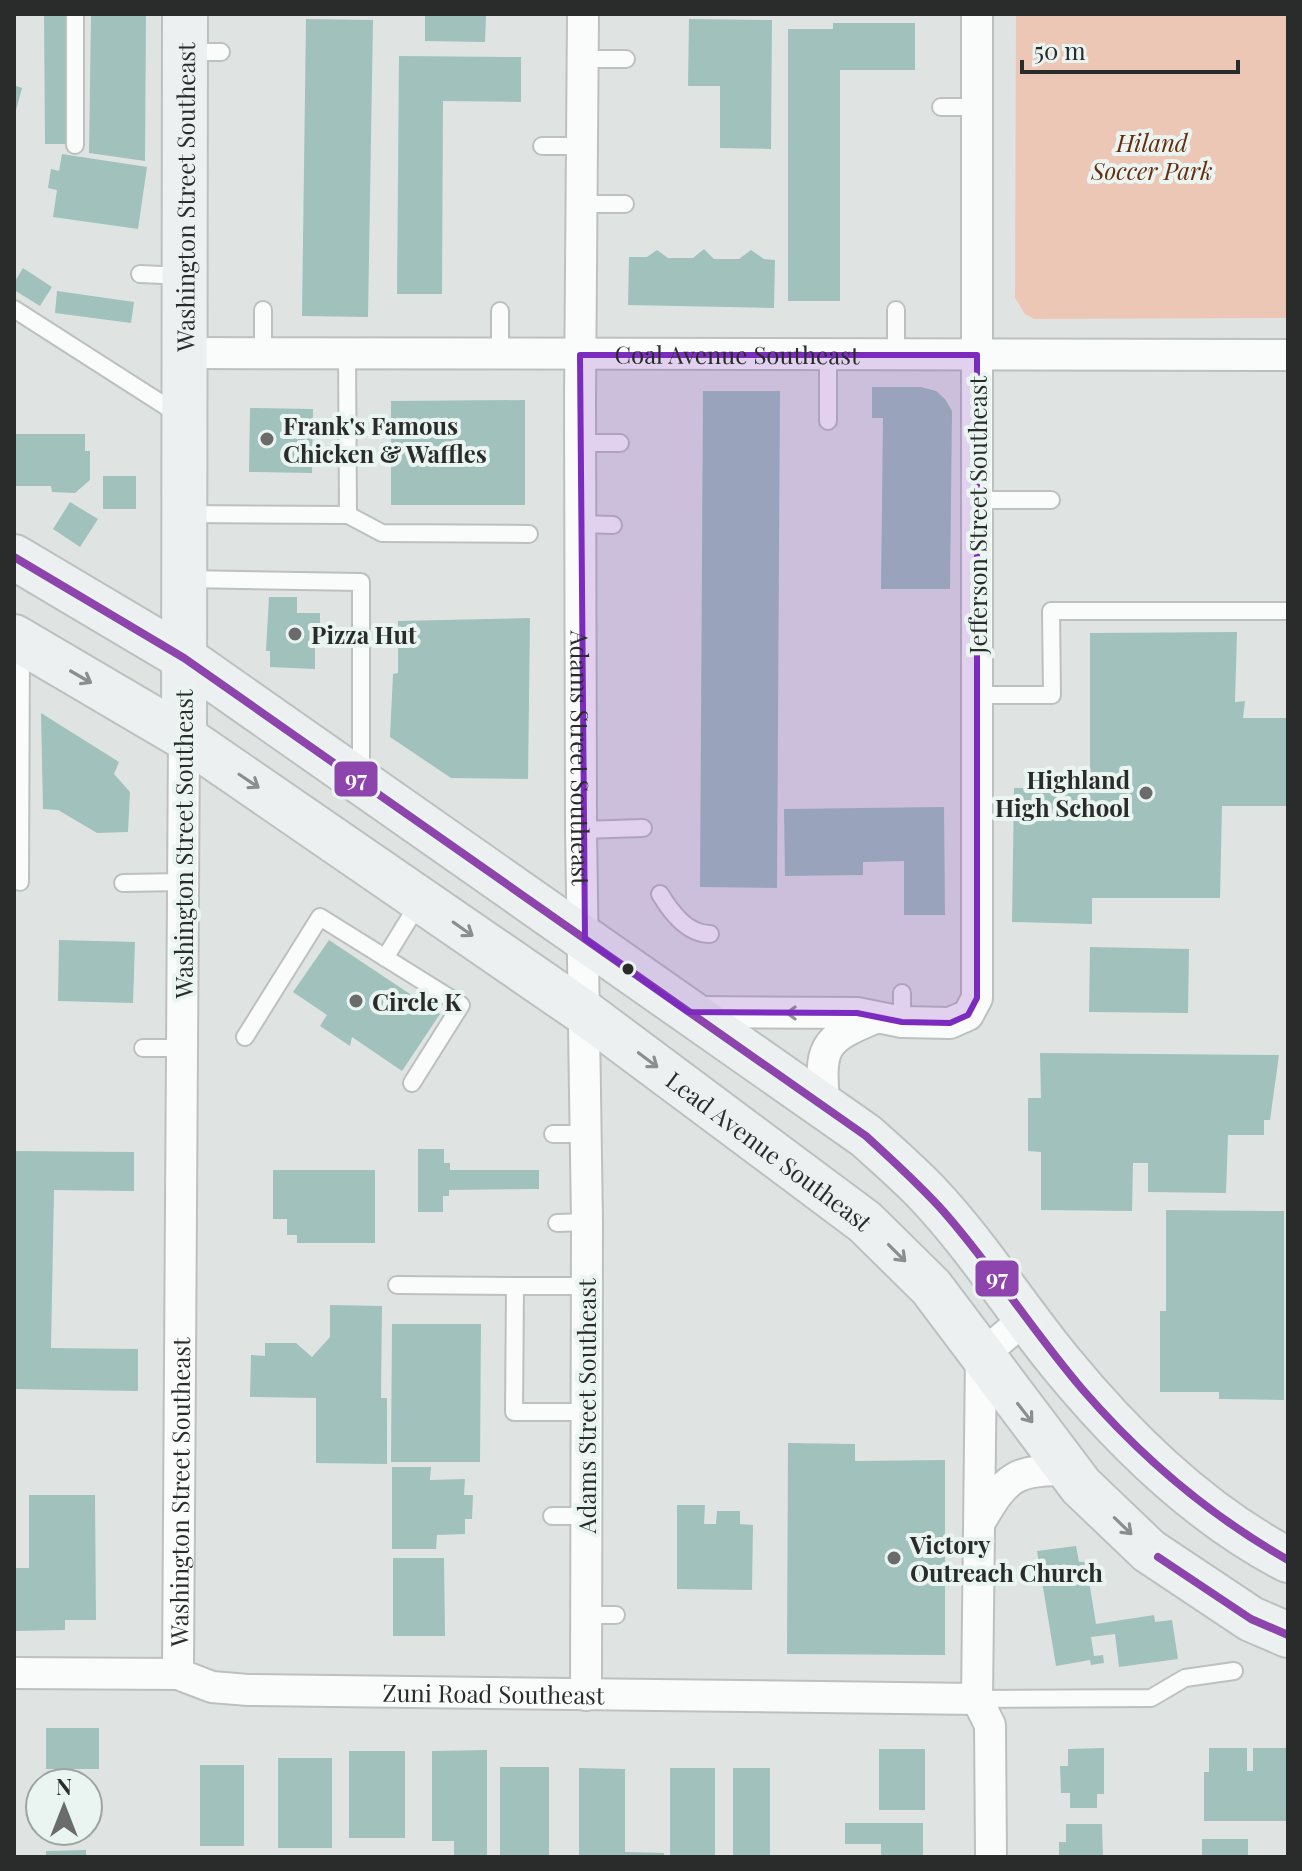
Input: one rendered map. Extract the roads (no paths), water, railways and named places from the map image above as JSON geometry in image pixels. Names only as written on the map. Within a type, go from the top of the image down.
[{"type":"main road","name":"Washington Street Southeast","points":[[184,737],[185,277],[197,39]]},
{"type":"main road","points":[[14,557],[184,658],[866,1136],[928,1194],[976,1250],[1060,1362],[1118,1428],[1184,1491],[1266,1549],[1288,1560]]},
{"type":"main road","points":[[17,639],[184,737]]},
{"type":"main road","name":"Lead Avenue Southeast","points":[[184,737],[585,1013],[865,1222],[931,1287],[1081,1486],[1149,1551],[1251,1619],[1288,1635]]},
{"type":"street","name":"Adams Street Southeast","points":[[583,14],[580,355],[581,830],[587,1222],[586,1695]]},
{"type":"street","name":"Jefferson Street Southeast","points":[[893,1011],[950,1023],[968,1015],[977,998],[977,14]]},
{"type":"street","name":"Coal Avenue Southeast","points":[[185,353],[1288,355]]},
{"type":"street","name":"Washington Street Southeast","points":[[178,1674],[184,737]]},
{"type":"street","points":[[688,1012],[893,1011]]},
{"type":"street","points":[[824,1104],[821,1070],[825,1048],[848,1029],[893,1011]]},
{"type":"street","points":[[991,1857],[990,1725],[977,1699],[981,1356],[1026,1318]]},
{"type":"street","points":[[979,1524],[998,1490],[1019,1474],[1069,1470]]},
{"type":"street","name":"Zuni Road Southeast","points":[[14,1673],[178,1674],[212,1687],[248,1690],[977,1699]]},
{"type":"lane","points":[[75,14],[75,145]]},
{"type":"lane","points":[[583,59],[626,59]]},
{"type":"lane","points":[[941,107],[976,107]]},
{"type":"lane","points":[[542,146],[582,146]]},
{"type":"lane","points":[[581,204],[625,204]]},
{"type":"lane","points":[[140,274],[185,277]]},
{"type":"lane","points":[[14,309],[185,419]]},
{"type":"lane","points":[[263,310],[263,354]]},
{"type":"lane","points":[[896,310],[896,355]]},
{"type":"lane","points":[[500,311],[500,354]]},
{"type":"lane","points":[[347,354],[348,515]]},
{"type":"lane","points":[[828,355],[828,421]]},
{"type":"lane","points":[[581,443],[620,443]]},
{"type":"lane","points":[[977,500],[1051,500]]},
{"type":"lane","points":[[184,514],[348,515],[382,533],[529,534]]},
{"type":"lane","points":[[581,524],[613,525]]},
{"type":"lane","points":[[184,579],[361,582],[361,782]]},
{"type":"lane","points":[[976,695],[1052,695],[1051,611],[1288,611]]},
{"type":"lane","points":[[17,639],[20,882]]},
{"type":"lane","points":[[581,830],[643,828]]},
{"type":"lane","points":[[123,883],[183,882]]},
{"type":"lane","points":[[660,894],[670,910],[688,926],[710,934]]},
{"type":"lane","points":[[385,958],[421,900]]},
{"type":"lane","points":[[245,1037],[320,917],[461,1005],[412,1083]]},
{"type":"lane","points":[[143,1048],[182,1048]]},
{"type":"lane","points":[[553,1134],[586,1134]]},
{"type":"lane","points":[[557,1223],[587,1222]]},
{"type":"lane","points":[[397,1285],[587,1286]]},
{"type":"lane","points":[[515,1286],[514,1412],[586,1412]]},
{"type":"lane","points":[[552,1516],[586,1516]]},
{"type":"lane","points":[[586,1615],[616,1615]]},
{"type":"lane","points":[[977,1699],[1151,1698],[1185,1678],[1234,1671]]},
{"type":"place","name":"Frank's Famous Chicken & Waffles","points":[[267,439]]},
{"type":"place","name":"Pizza Hut","points":[[295,634]]},
{"type":"place","name":"Highland High School","points":[[1146,793]]},
{"type":"place","name":"Circle K","points":[[356,1001]]},
{"type":"place","name":"Victory Outreach Church","points":[[894,1558]]},
{"type":"park label","name":"Hiland Soccer Park","points":[[1152,156]]}]
